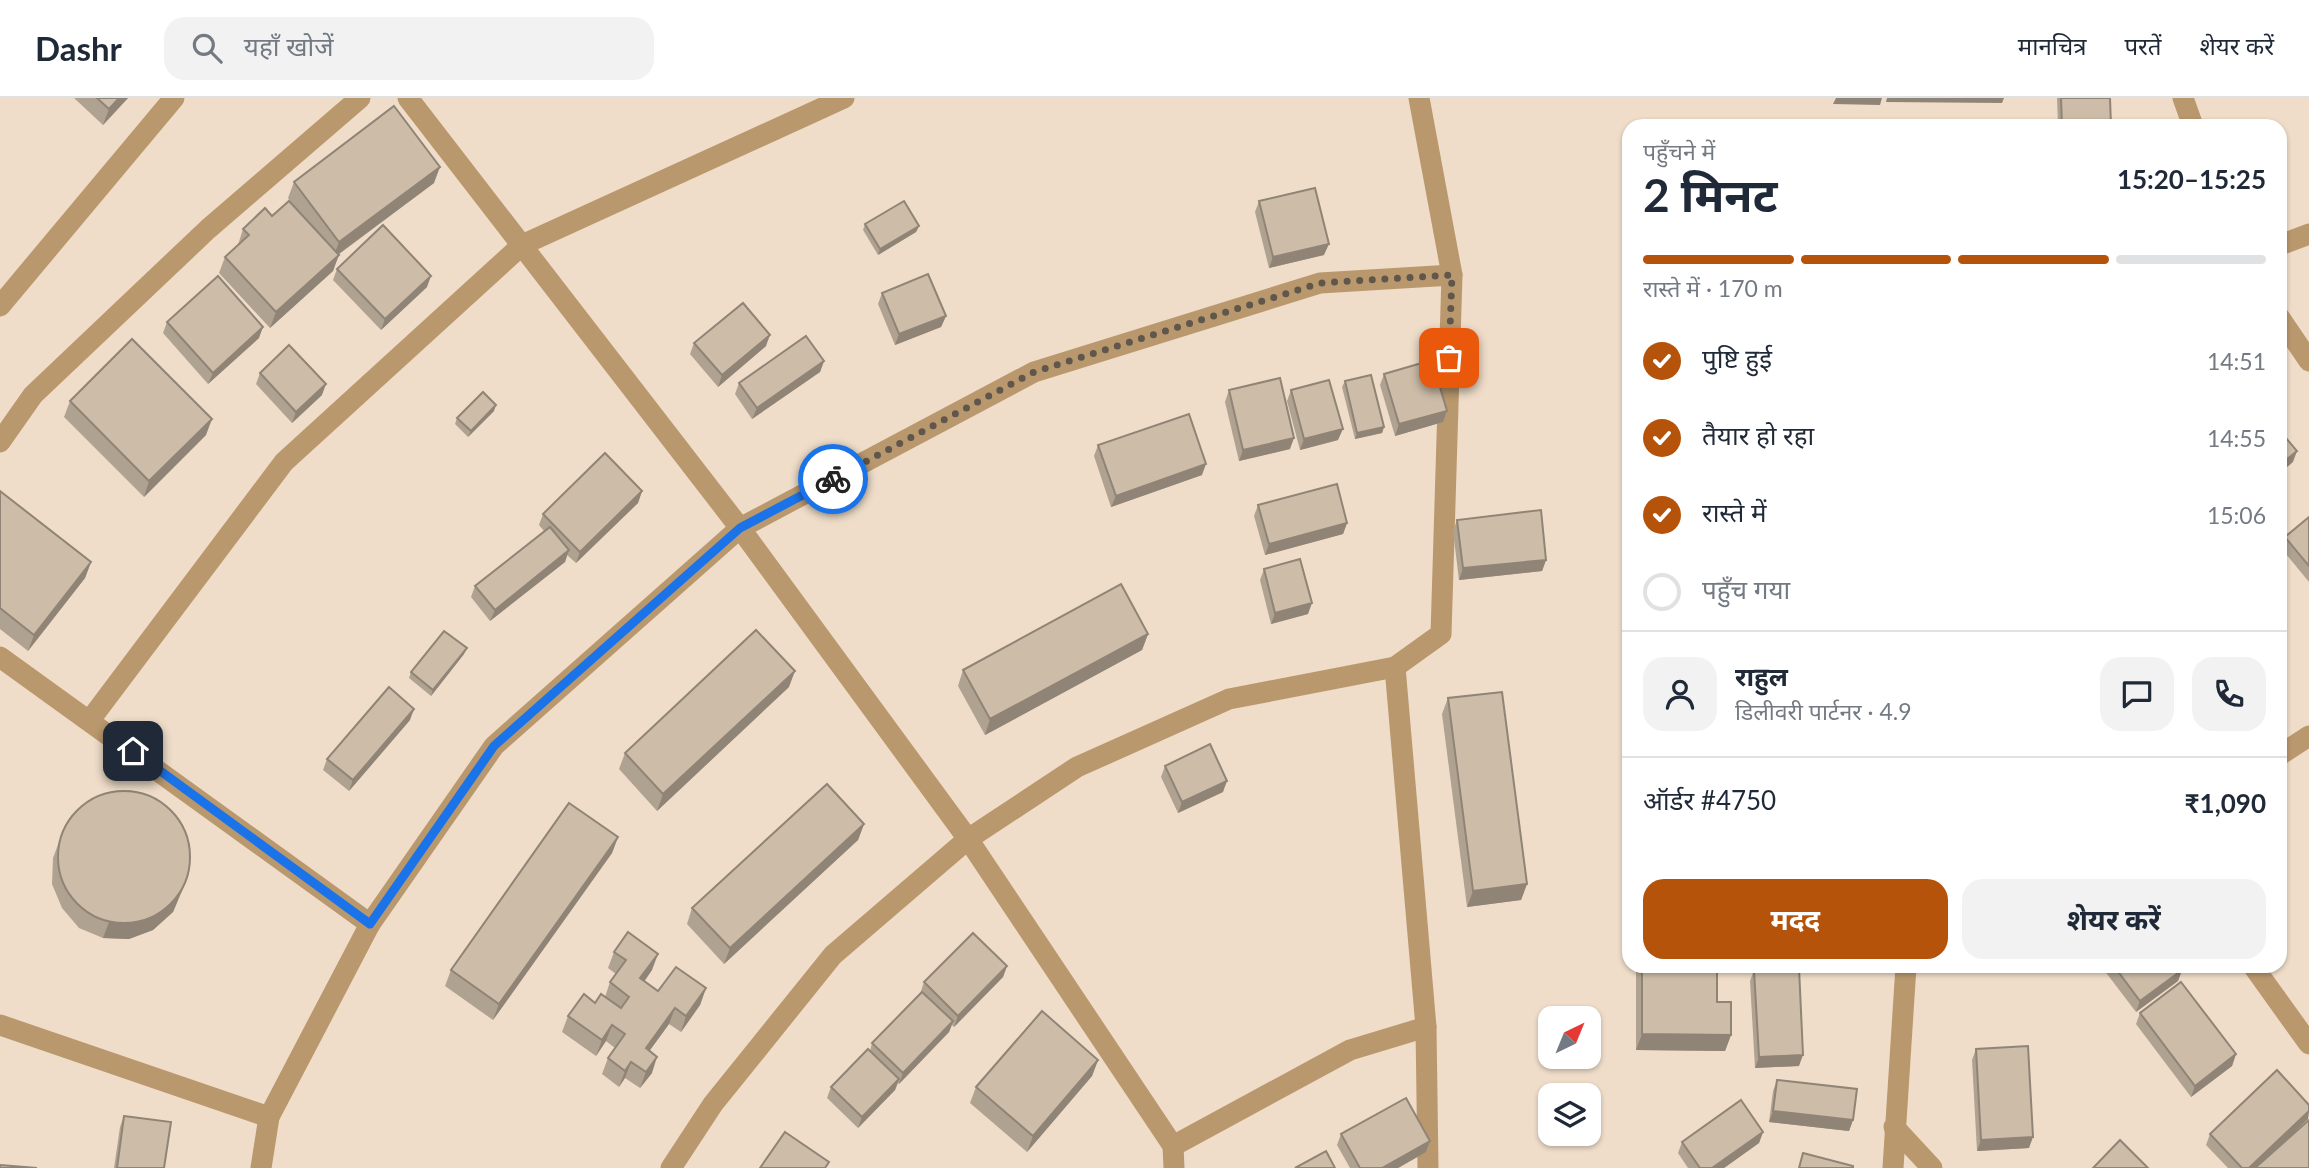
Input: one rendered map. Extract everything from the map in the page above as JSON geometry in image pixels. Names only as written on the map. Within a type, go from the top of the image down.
[{"type":"street","points":[[0,306],[174,98]]},
{"type":"street","points":[[0,442],[43,386],[208,229],[360,98]]},
{"type":"street","points":[[408,98],[740,528],[968,839],[1173,1146],[1174,1168]]},
{"type":"street","points":[[90,720],[284,462],[522,245],[844,98]]},
{"type":"street","points":[[670,1168],[713,1104],[833,955],[968,839],[1077,766],[1229,699],[1395,667],[1441,634],[1452,275],[1419,98]]},
{"type":"street","points":[[2183,98],[2190,119]]},
{"type":"street","points":[[2287,242],[2309,234]]},
{"type":"street","points":[[261,1168],[269,1117],[370,924],[494,746],[740,528],[1034,372],[1320,283],[1452,275]]},
{"type":"street","points":[[2287,328],[2309,361]]},
{"type":"street","points":[[0,657],[370,924]]},
{"type":"street","points":[[1395,667],[1426,1027],[1427,1168]]},
{"type":"street","points":[[2287,750],[2309,736]]},
{"type":"street","points":[[1893,1168],[1905,973]]},
{"type":"street","points":[[2258,973],[2309,1044]]},
{"type":"street","points":[[0,1025],[269,1117]]},
{"type":"street","points":[[1173,1146],[1350,1050],[1426,1027]]},
{"type":"street","points":[[1894,1127],[1932,1168]]},
{"type":"building","points":[[97,98],[119,98],[109,109]]},
{"type":"building","points":[[2061,98],[2110,98],[2111,119],[2062,119]]},
{"type":"building","points":[[394,106],[440,167],[339,242],[294,182]]},
{"type":"building","points":[[1315,188],[1329,244],[1273,257],[1259,201]]},
{"type":"building","points":[[289,201],[339,255],[276,312],[225,257],[249,235],[243,229],[265,208],[272,216]]},
{"type":"building","points":[[904,201],[919,226],[880,249],[865,224]]},
{"type":"building","points":[[383,225],[431,276],[385,319],[337,269]]},
{"type":"building","points":[[928,274],[946,316],[899,334],[882,293]]},
{"type":"building","points":[[218,276],[263,327],[213,373],[167,322]]},
{"type":"building","points":[[743,303],[770,335],[722,375],[694,343]]},
{"type":"building","points":[[806,336],[824,361],[757,408],[739,383]]},
{"type":"building","points":[[132,339],[212,419],[149,481],[70,401]]},
{"type":"building","points":[[289,345],[326,384],[296,412],[260,373]]},
{"type":"building","points":[[1432,360],[1447,411],[1399,424],[1384,374]]},
{"type":"building","points":[[1371,375],[1384,427],[1357,433],[1345,381]]},
{"type":"building","points":[[1280,378],[1294,438],[1243,450],[1229,390]]},
{"type":"building","points":[[1329,380],[1343,429],[1304,439],[1291,390]]},
{"type":"building","points":[[483,392],[496,405],[471,431],[457,418]]},
{"type":"building","points":[[1189,414],[1206,464],[1116,496],[1098,445]]},
{"type":"building","points":[[2287,439],[2297,451],[2287,459]]},
{"type":"building","points":[[605,453],[642,491],[580,552],[543,514]]},
{"type":"building","points":[[1337,484],[1347,523],[1269,544],[1258,505]]},
{"type":"building","points":[[0,491],[91,562],[34,635],[0,608]]},
{"type":"building","points":[[1541,510],[1546,560],[1463,568],[1457,520]]},
{"type":"building","points":[[2309,517],[2309,566],[2287,539],[2287,535]]},
{"type":"building","points":[[550,527],[569,550],[495,610],[475,586]]},
{"type":"building","points":[[1300,559],[1312,603],[1275,613],[1264,569]]},
{"type":"building","points":[[1121,584],[1148,634],[990,719],[963,670]]},
{"type":"building","points":[[756,630],[795,671],[663,794],[625,753]]},
{"type":"building","points":[[444,631],[467,648],[433,690],[411,672]]},
{"type":"building","points":[[389,687],[414,709],[353,780],[327,759]]},
{"type":"building","points":[[1502,692],[1527,884],[1473,891],[1448,698]]},
{"type":"building","points":[[1210,744],[1227,781],[1182,802],[1165,766]]},
{"type":"building","points":[[827,784],[864,824],[730,948],[692,908]]},
{"type":"building","points":[[124,791],[149,796],[171,810],[185,832],[190,857],[185,882],[171,904],[149,918],[124,923],[99,918],[77,904],[63,882],[58,857],[63,832],[77,810],[99,796]]},
{"type":"building","points":[[569,803],[618,837],[499,1004],[451,970]]},
{"type":"building","points":[[628,932],[658,954],[640,978],[658,991],[676,967],[706,988],[686,1016],[675,1008],[646,1048],[657,1057],[646,1072],[631,1062],[625,1071],[608,1058],[625,1034],[612,1025],[602,1040],[568,1016],[584,994],[595,1003],[601,994],[621,1008],[629,997],[610,982],[626,960],[614,952]]},
{"type":"building","points":[[973,933],[1007,966],[958,1016],[924,982]]},
{"type":"building","points":[[1642,973],[1717,973],[1717,1002],[1731,1002],[1731,1035],[1642,1034]]},
{"type":"building","points":[[1754,973],[1799,973],[1803,1055],[1759,1057]]},
{"type":"building","points":[[2119,973],[2178,973],[2140,1001]]},
{"type":"building","points":[[2181,982],[2236,1054],[2195,1086],[2140,1013]]},
{"type":"building","points":[[922,992],[953,1021],[903,1073],[872,1043]]},
{"type":"building","points":[[1042,1011],[1098,1060],[1033,1136],[976,1087]]},
{"type":"building","points":[[2028,1046],[2033,1137],[1981,1140],[1976,1049]]},
{"type":"building","points":[[868,1049],[899,1079],[862,1117],[831,1087]]},
{"type":"building","points":[[2277,1070],[2309,1105],[2309,1111],[2249,1168],[2242,1168],[2210,1134]]},
{"type":"building","points":[[1777,1080],[1857,1089],[1853,1120],[1773,1111]]},
{"type":"building","points":[[1406,1098],[1430,1141],[1382,1168],[1360,1168],[1341,1134]]},
{"type":"building","points":[[1741,1100],[1763,1132],[1712,1168],[1700,1168],[1682,1142]]},
{"type":"building","points":[[124,1116],[171,1122],[164,1168],[117,1168]]},
{"type":"building","points":[[2309,1120],[2309,1168],[2255,1168]]},
{"type":"building","points":[[785,1132],[829,1162],[825,1168],[760,1168]]},
{"type":"building","points":[[2120,1140],[2148,1168],[2093,1168]]},
{"type":"building","points":[[1326,1151],[1335,1168],[1295,1168]]},
{"type":"building","points":[[1803,1153],[1853,1166],[1853,1168],[1799,1168]]},
{"type":"building","points":[[0,1165],[37,1168],[0,1168]]},
{"type":"way so far","points":[[833,479],[1034,372],[1320,283],[1452,275],[1449,358]]},
{"type":"route","points":[[133,751],[370,924],[494,746],[740,528],[833,479]]}]
